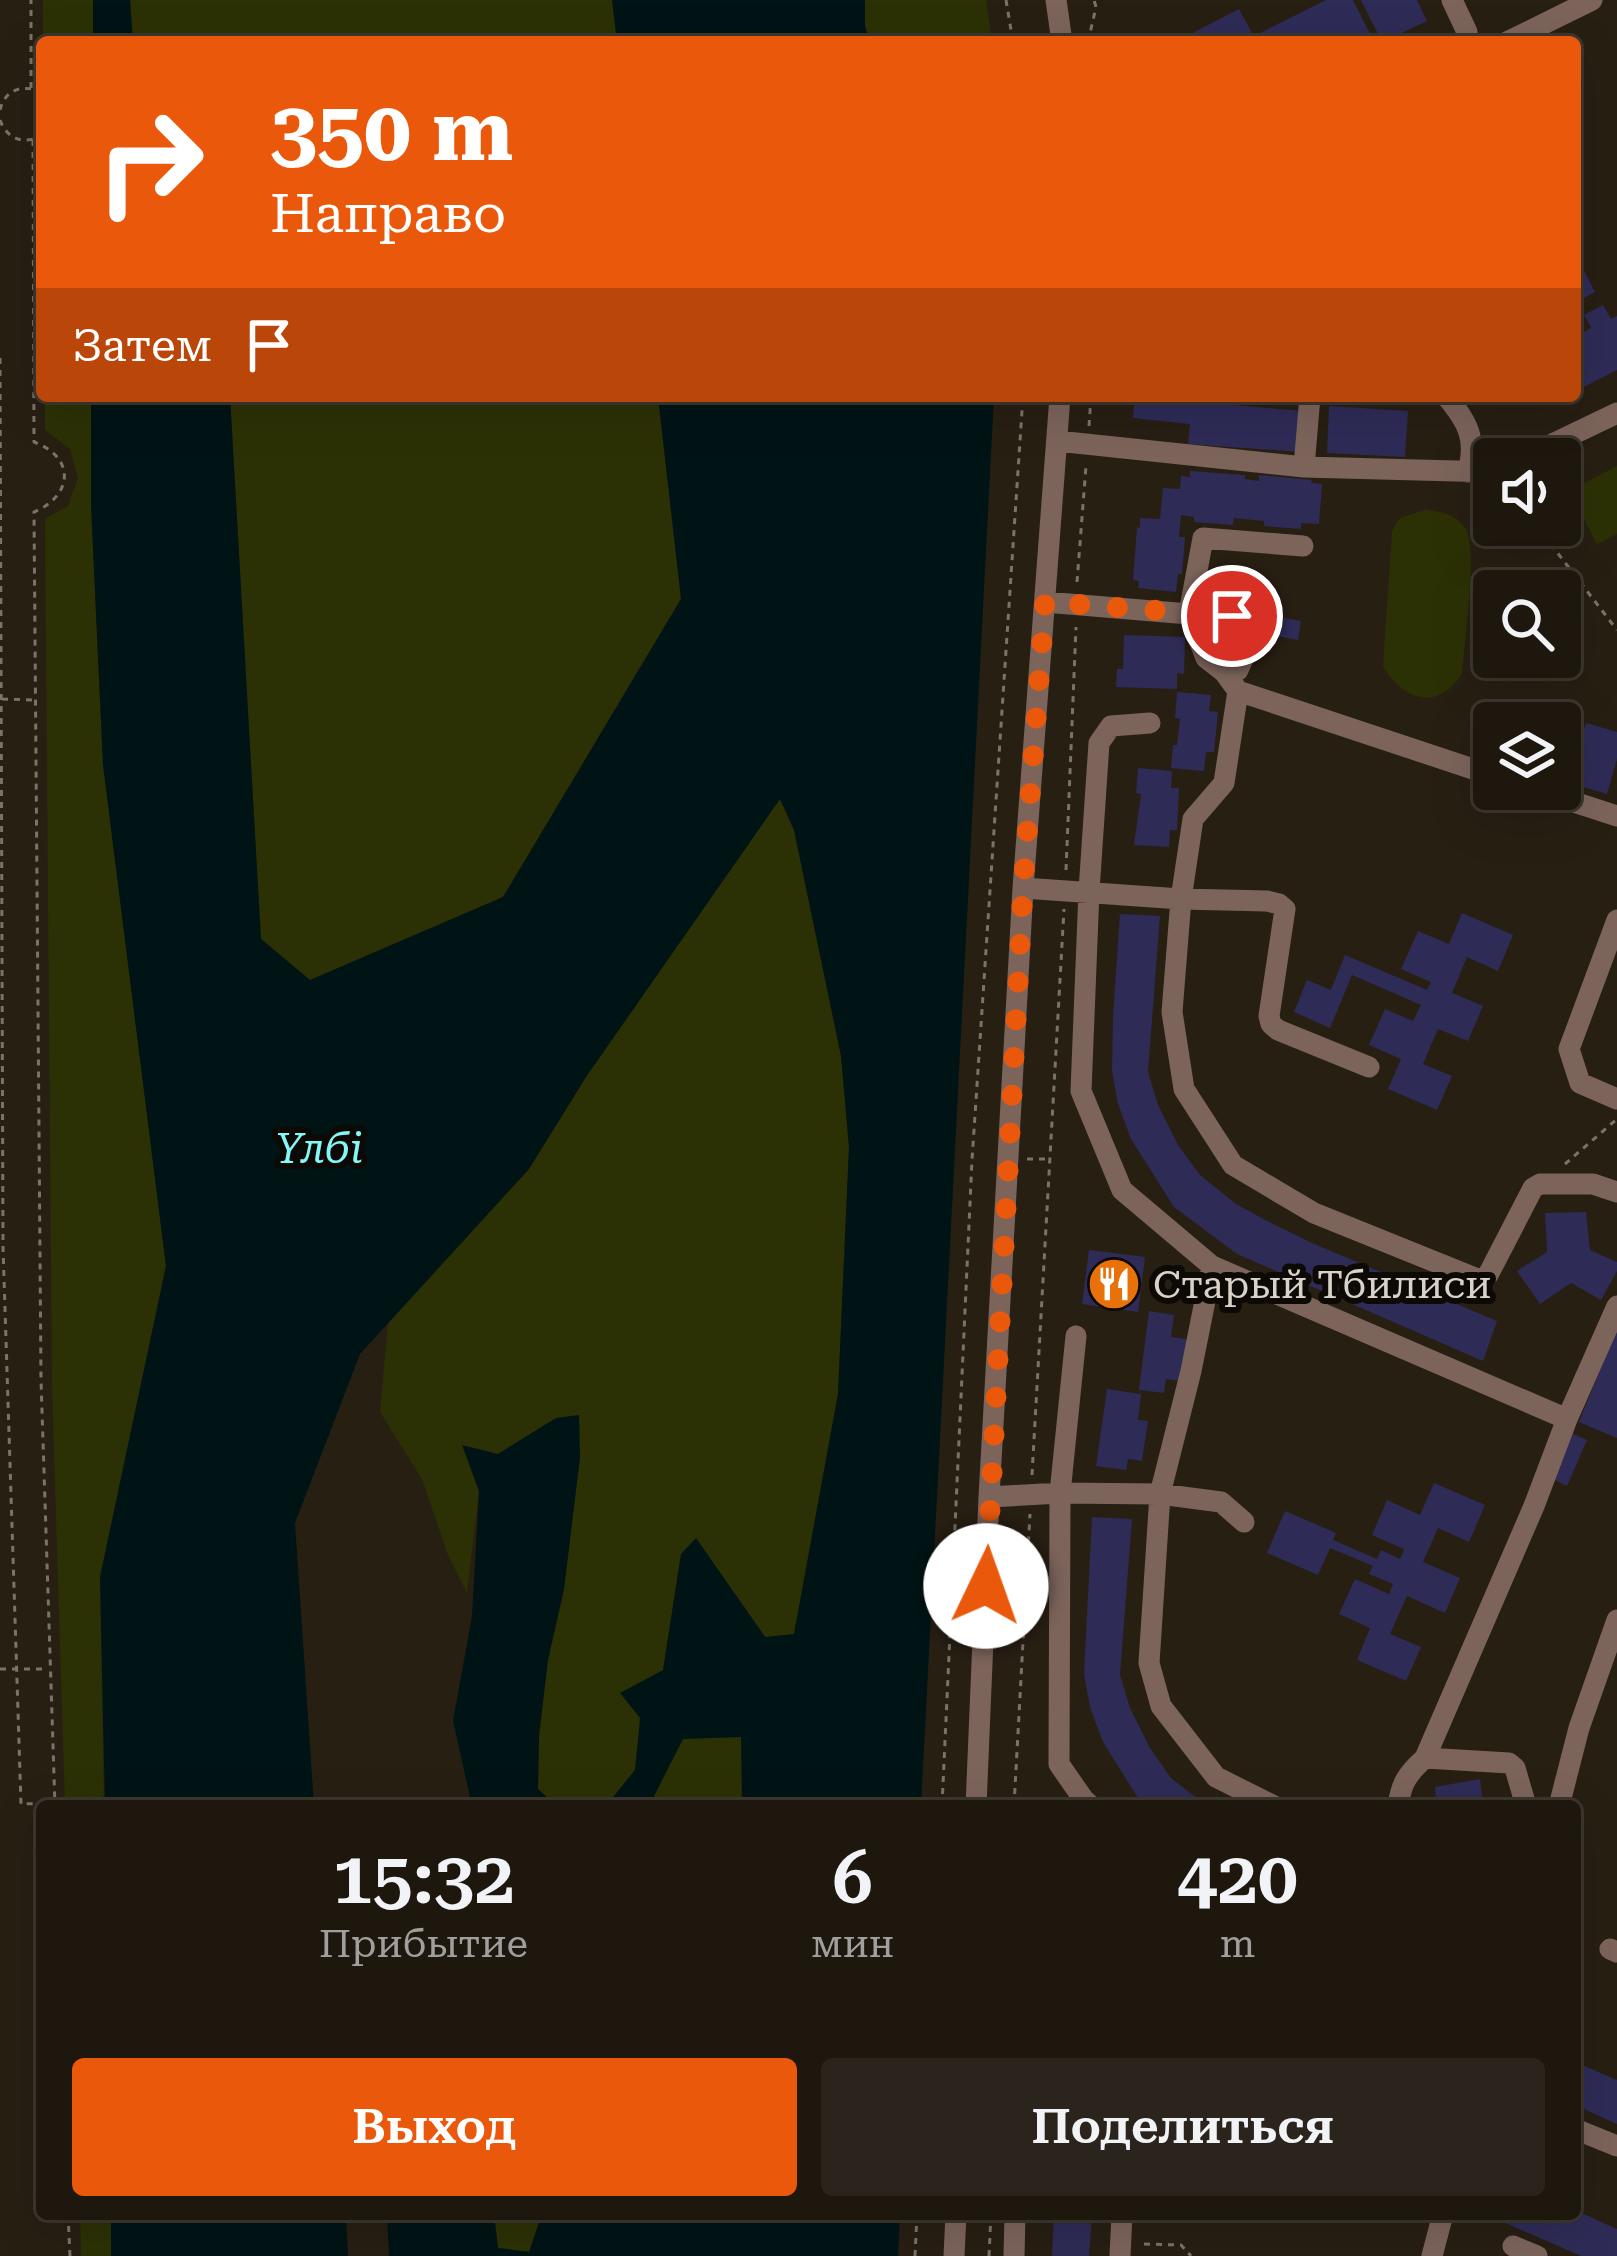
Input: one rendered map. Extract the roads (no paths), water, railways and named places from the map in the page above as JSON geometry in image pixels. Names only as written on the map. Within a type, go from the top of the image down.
[{"type":"street","points":[[1056,0],[1061,36]]},
{"type":"street","points":[[1452,0],[1467,36]]},
{"type":"street","points":[[1519,36],[1592,0]]},
{"type":"street","points":[[976,1800],[1023,888],[1060,402]]},
{"type":"street","points":[[1304,467],[1309,402]]},
{"type":"street","points":[[1451,402],[1463,416],[1474,450],[1468,472]]},
{"type":"street","points":[[1563,438],[1617,412]]},
{"type":"street","points":[[1057,442],[1304,467],[1473,472]]},
{"type":"street","points":[[1304,546],[1203,538],[1189,614],[1206,658],[1231,682],[1473,768]]},
{"type":"street","points":[[1045,602],[1232,616],[1251,641],[1231,682],[1224,783],[1193,819],[1172,1012],[1184,1089],[1233,1165],[1314,1213],[1480,1280],[1488,1275],[1540,1184],[1593,1184],[1617,1192]]},
{"type":"street","points":[[1150,723],[1112,726],[1099,743],[1089,891],[1082,1091],[1122,1190],[1212,1266],[1567,1419]]},
{"type":"street","points":[[1581,804],[1617,816]]},
{"type":"street","points":[[1023,888],[1279,904],[1285,909],[1271,1024],[1369,1067]]},
{"type":"street","points":[[1617,920],[1569,1049],[1580,1083],[1617,1100]]},
{"type":"street","points":[[1212,1266],[1160,1494],[1149,1663],[1161,1706],[1216,1777],[1262,1800]]},
{"type":"street","points":[[1400,1800],[1407,1774],[1425,1758],[1617,1306]]},
{"type":"street","points":[[1076,1336],[1060,1493],[1058,1764],[1084,1800]]},
{"type":"street","points":[[989,1497],[1160,1494],[1221,1502],[1244,1522]]},
{"type":"street","points":[[1561,1800],[1579,1729],[1617,1620]]},
{"type":"street","points":[[1425,1758],[1509,1763],[1515,1768],[1524,1800]]},
{"type":"street","points":[[1581,2131],[1617,2146]]},
{"type":"street","points":[[954,2256],[956,2220]]},
{"type":"street","points":[[1013,2256],[1016,2220]]},
{"type":"street","points":[[1120,2250],[1122,2220]]},
{"type":"street","points":[[1432,2256],[1442,2220]]},
{"type":"street","points":[[1513,2246],[1537,2256]]},
{"type":"water","points":[[93,0],[130,0],[133,36],[93,36]]},
{"type":"water","points":[[612,0],[865,0],[868,36],[616,36]]},
{"type":"water","name":"Үлбі","points":[[91,402],[230,402],[261,939],[310,980],[503,897],[681,599],[659,402],[994,402],[921,1800],[742,1800],[741,1737],[683,1739],[652,1800],[611,1800],[635,1770],[640,1718],[620,1693],[663,1670],[681,1554],[696,1538],[765,1637],[794,1634],[838,1394],[849,1147],[841,1056],[794,830],[780,799],[586,1077],[529,1169],[360,1354],[295,1523],[314,1800],[105,1800],[100,1577],[166,1266],[103,765]]},
{"type":"water","points":[[579,1415],[580,1457],[539,1736],[538,1789],[550,1800],[471,1800],[453,1721],[472,1616],[479,1491],[462,1445],[498,1454],[556,1418]]},
{"type":"water","points":[[111,2220],[346,2220],[348,2256],[111,2256]]},
{"type":"water","points":[[387,2220],[495,2220],[498,2248],[529,2252],[540,2220],[900,2220],[898,2256],[389,2256]]},
{"type":"place","name":"Старый Тбилиси","points":[[1114,1284]]}]
